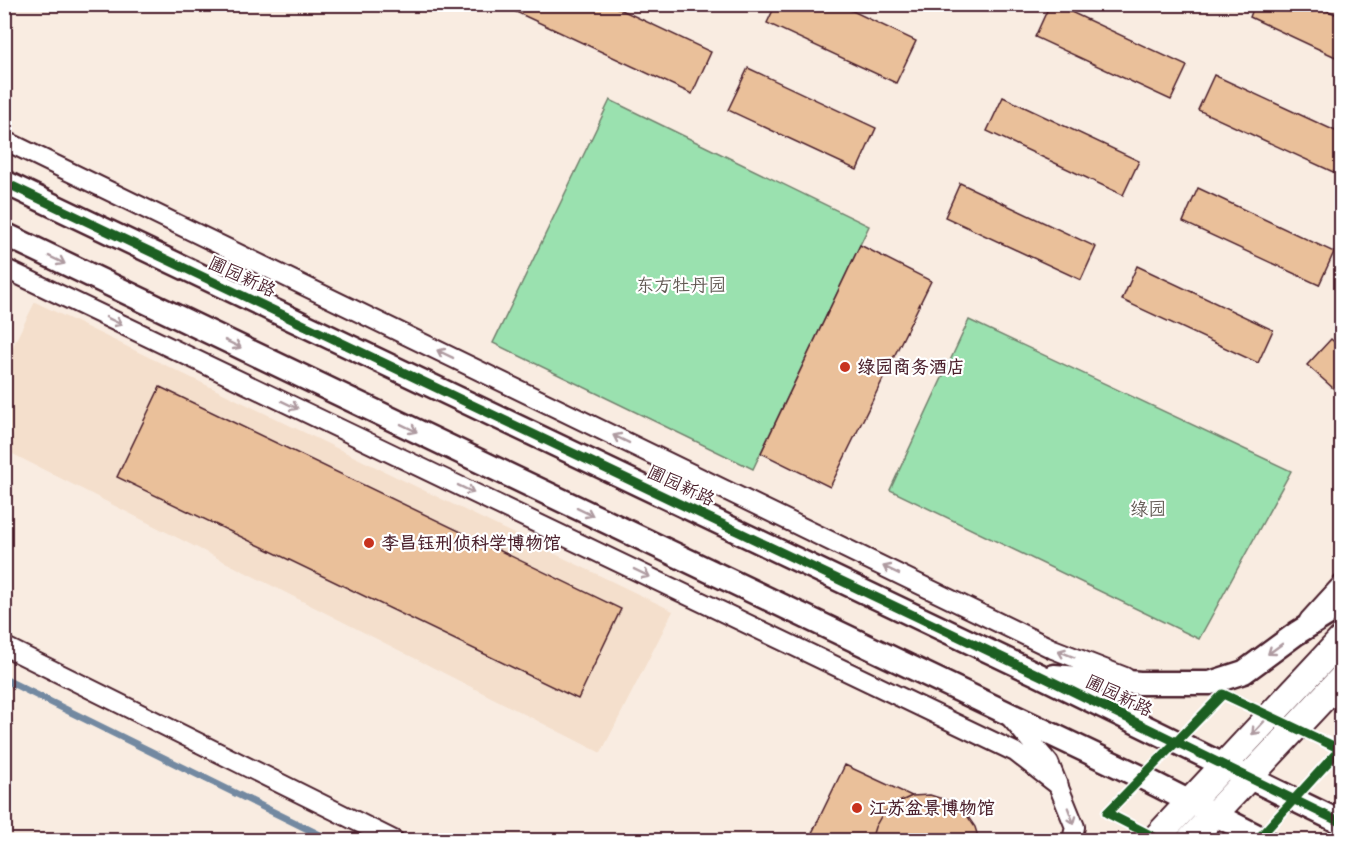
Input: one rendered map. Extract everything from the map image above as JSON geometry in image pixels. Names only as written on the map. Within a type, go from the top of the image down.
[{"type":"main road","points":[[1154,840],[1341,639]]},
{"type":"main road","points":[[1190,840],[1341,678]]},
{"type":"street","points":[[4,140],[1053,649],[1140,683]]},
{"type":"street","name":"圃园新路","points":[[4,182],[1039,675],[1341,824]]},
{"type":"street","points":[[4,234],[1141,777],[1265,840]]},
{"type":"street","points":[[4,268],[1015,752],[1059,786]]},
{"type":"street","points":[[1297,633],[1341,584]]},
{"type":"street","points":[[1039,675],[1140,683],[1210,683],[1244,672],[1297,633],[1341,605]]},
{"type":"street","points":[[4,646],[393,840]]},
{"type":"street","points":[[1008,714],[1049,763],[1074,827],[1072,840]]},
{"type":"shaded area","points":[[35,302],[673,611],[601,753],[5,450],[4,364]]},
{"type":"green space","name":"东方牡丹园","points":[[610,100],[869,226],[753,469],[493,343]]},
{"type":"green space","name":"绿园","points":[[969,320],[1291,471],[1199,639],[890,490]]},
{"type":"building","points":[[499,4],[609,4],[711,52],[692,94]]},
{"type":"building","points":[[776,4],[838,4],[916,41],[896,83],[767,23]]},
{"type":"building","points":[[1050,4],[1187,66],[1171,100],[1035,37]]},
{"type":"building","points":[[1255,4],[1313,4],[1342,17],[1342,60],[1250,17]]},
{"type":"building","points":[[748,68],[876,128],[857,170],[728,110]]},
{"type":"building","points":[[1214,75],[1342,134],[1342,176],[1198,110]]},
{"type":"building","points":[[1003,97],[1139,161],[1123,195],[987,131]]},
{"type":"building","points":[[960,183],[1096,247],[1081,280],[945,217]]},
{"type":"building","points":[[1198,188],[1334,252],[1319,285],[1183,222]]},
{"type":"building","name":"绿园商务酒店","points":[[860,245],[931,281],[830,487],[761,453]]},
{"type":"building","points":[[1137,266],[1273,330],[1258,363],[1122,300]]},
{"type":"building","points":[[1331,339],[1342,349],[1342,396],[1307,365]]},
{"type":"building","name":"李昌钰刑侦科学博物馆","points":[[160,387],[621,609],[578,699],[117,477]]},
{"type":"building","name":"江苏盆景博物馆","points":[[845,765],[912,796],[883,813],[871,840],[828,840],[812,833]]},
{"type":"building","points":[[930,795],[949,801],[964,811],[975,827],[979,840],[871,840],[883,813],[912,796]]},
{"type":"waterway","points":[[4,679],[330,840]]},
{"type":"cycle path","points":[[4,182],[1039,675],[1342,823]]},
{"type":"cycle path","points":[[1160,840],[1107,813],[1223,694],[1340,749],[1257,840]]},
{"type":"place","name":"绿园商务酒店","points":[[845,367]]},
{"type":"place","name":"李昌钰刑侦科学博物馆","points":[[369,543]]},
{"type":"place","name":"江苏盆景博物馆","points":[[857,808]]}]
